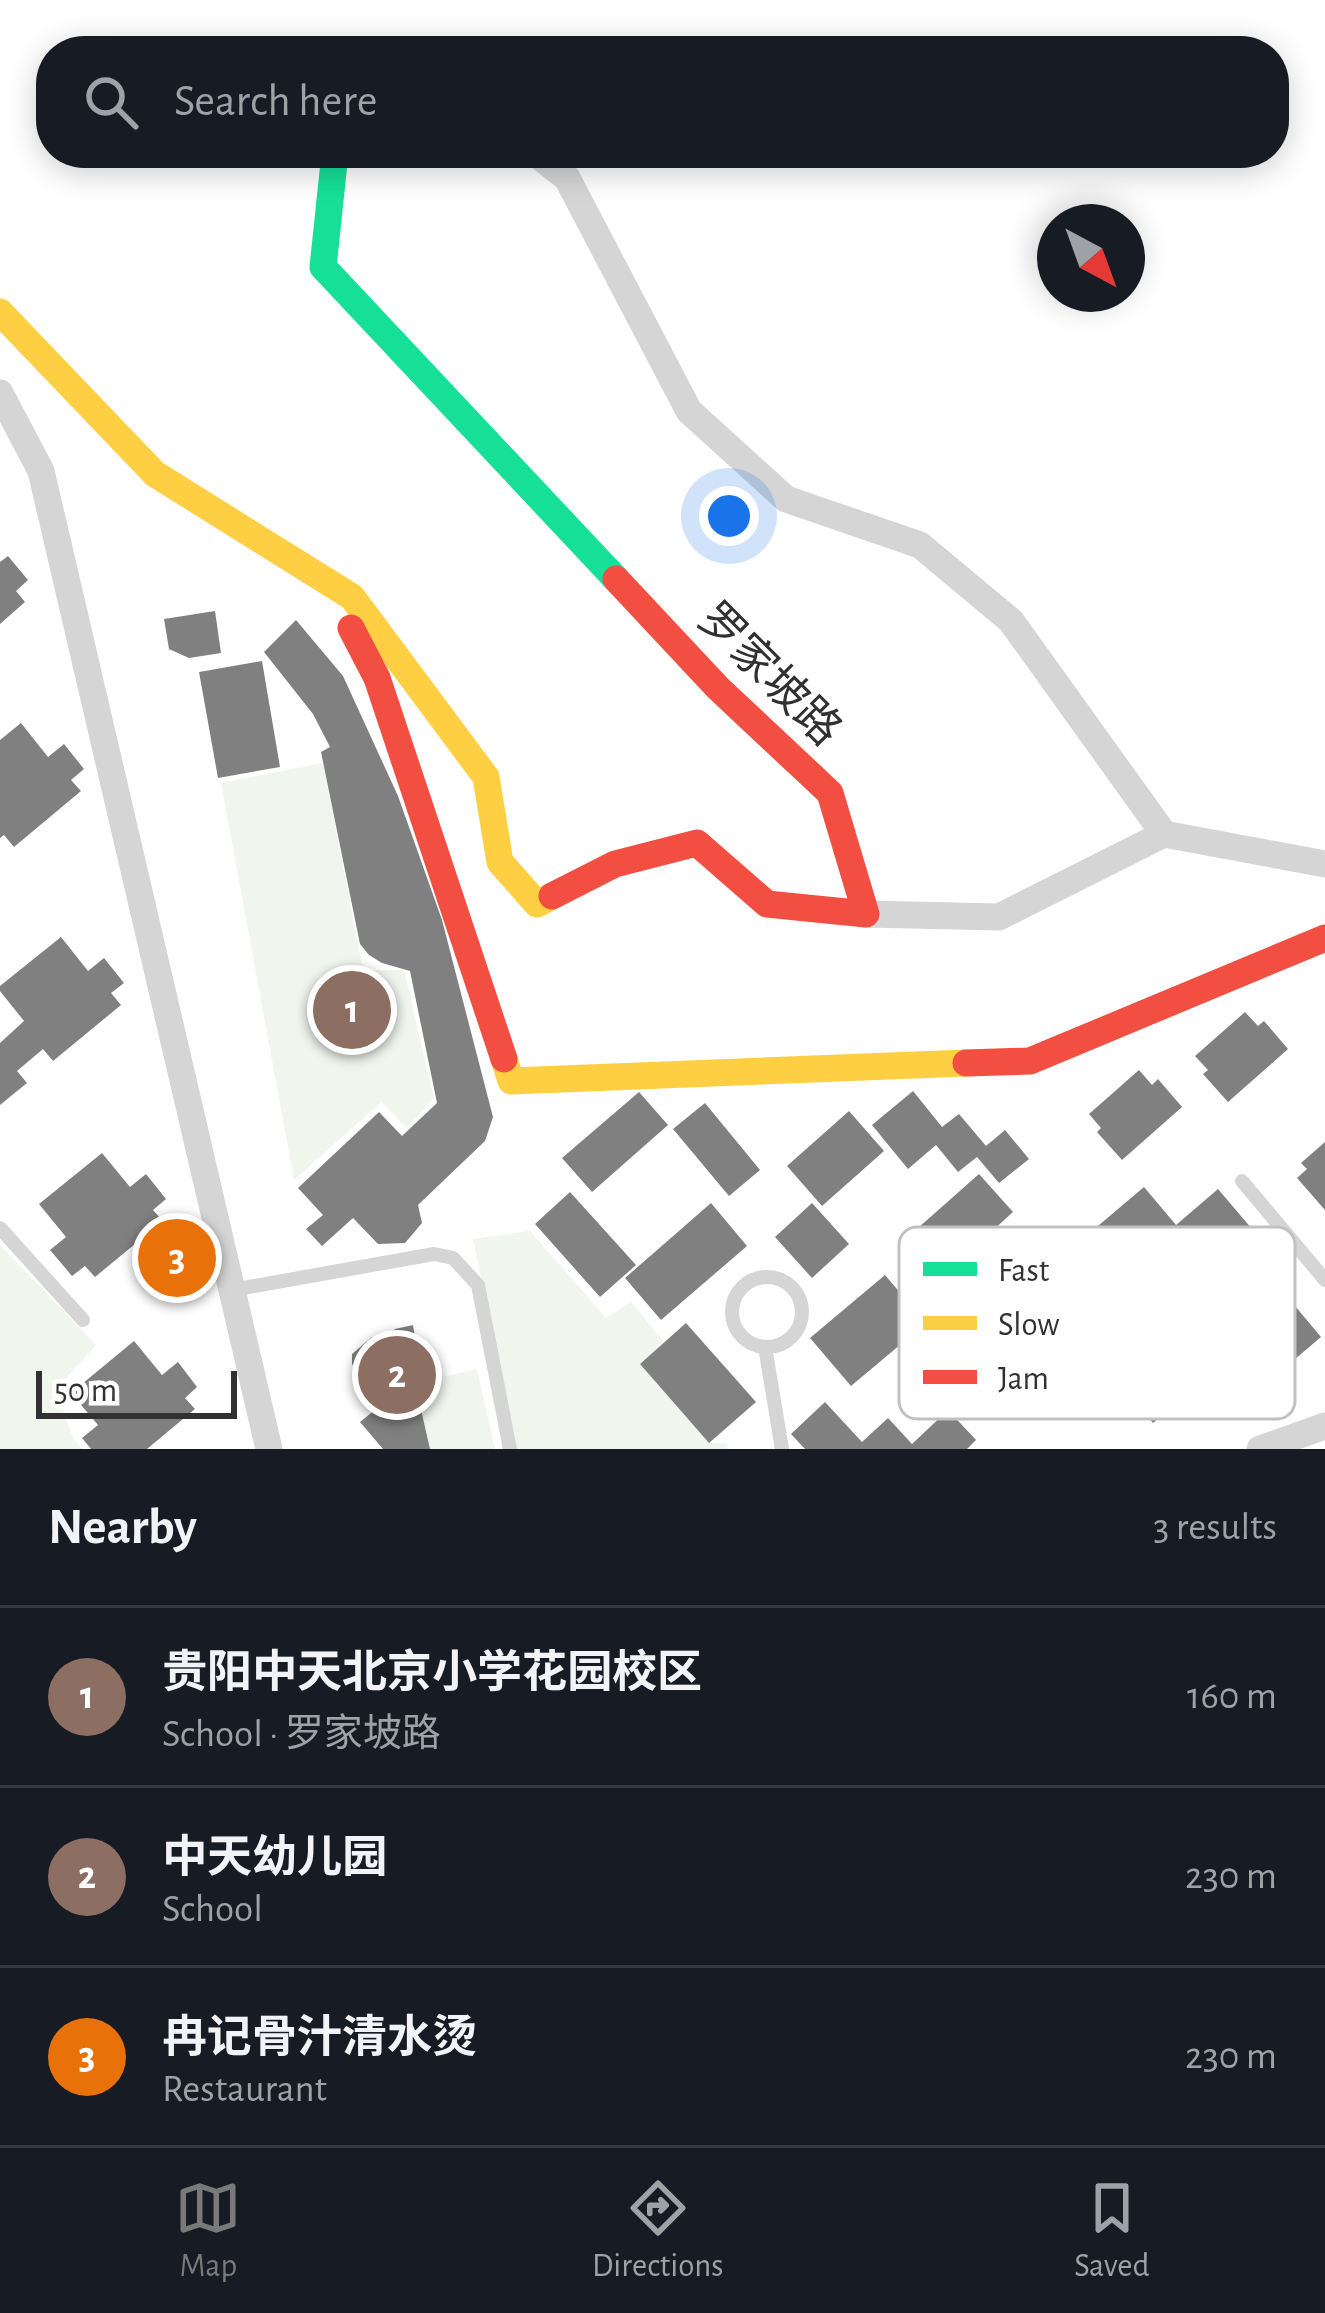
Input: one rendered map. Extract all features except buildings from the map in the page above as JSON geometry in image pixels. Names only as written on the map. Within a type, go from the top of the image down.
[{"type":"street","name":"罗家坡路","points":[[333,168],[323,267],[718,688],[830,794],[866,914]]},
{"type":"street","points":[[554,168],[567,178],[689,411],[786,499],[920,545],[1011,621],[1164,834]]},
{"type":"street","points":[[0,312],[155,474],[352,597],[485,777],[500,862],[537,904],[615,864],[697,843],[767,904],[866,914],[999,917],[1164,834],[1325,864]]},
{"type":"street","points":[[2,401],[41,471],[269,1449]]},
{"type":"street","points":[[326,581],[377,678],[512,1081],[1030,1061],[1325,938]]},
{"type":"street","points":[[1259,1449],[1325,1426]]},
{"type":"lane","points":[[1242,1180],[1281,1227]]},
{"type":"lane","points":[[0,1228],[83,1320]]},
{"type":"lane","points":[[1295,1244],[1325,1280]]},
{"type":"lane","points":[[232,1290],[434,1254],[453,1258],[478,1285],[510,1449]]},
{"type":"lane","points":[[768,1277],[796,1292],[802,1313],[800,1324],[786,1341],[766,1347],[743,1338],[732,1317],[732,1305],[745,1285],[768,1277]]},
{"type":"lane","points":[[766,1347],[782,1449]]},
{"type":"shaded area","points":[[323,763],[363,970],[404,970],[434,1098],[407,1128],[381,1102],[294,1180],[221,783]]},
{"type":"shaded area","points":[[530,1231],[606,1318],[631,1302],[664,1342],[640,1364],[709,1443],[727,1443],[728,1449],[517,1449],[473,1239]]},
{"type":"shaded area","points":[[0,1245],[96,1345],[55,1390],[82,1449],[0,1449]]},
{"type":"shaded area","points":[[477,1369],[495,1449],[430,1449],[415,1383]]},
{"type":"traffic: fast","points":[[333,168],[323,267],[616,579]]},
{"type":"traffic: slow","points":[[0,312],[155,474],[352,597],[486,777],[500,862],[537,904],[552,896]]},
{"type":"traffic: slow","points":[[504,1059],[511,1081],[966,1063]]},
{"type":"traffic: jam","points":[[552,896],[615,864],[697,843],[767,904],[866,914],[830,793],[718,688],[616,579]]},
{"type":"traffic: jam","points":[[351,628],[377,678],[504,1059]]},
{"type":"traffic: jam","points":[[966,1063],[1030,1061],[1325,938]]},
{"type":"place","name":"贵阳中天北京小学花园校区","points":[[352,1010]]},
{"type":"place","name":"冉记骨汁清水烫","points":[[177,1258]]},
{"type":"place","name":"中天幼儿园","points":[[397,1375]]}]
